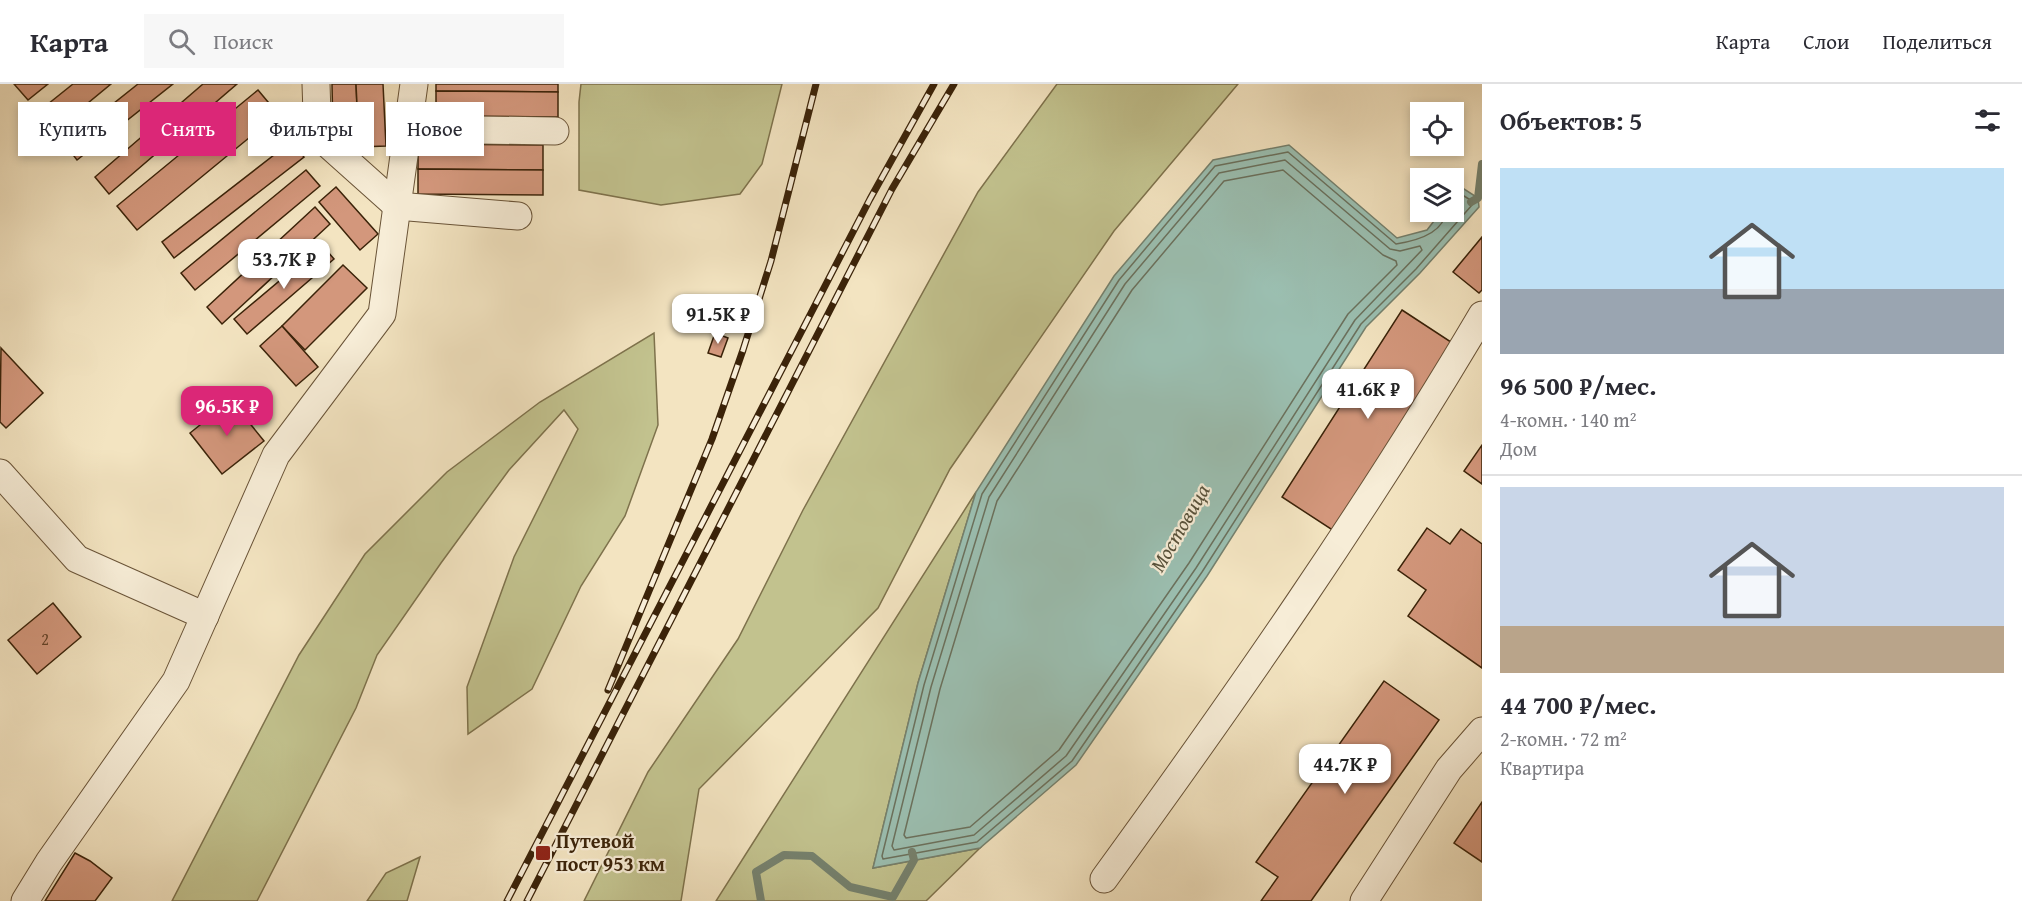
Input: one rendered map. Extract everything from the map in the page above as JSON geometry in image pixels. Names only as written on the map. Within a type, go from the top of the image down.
[{"type":"lane","points":[[316,84],[317,114],[331,147],[397,206],[518,216]]},
{"type":"lane","points":[[411,102],[414,84]]},
{"type":"lane","points":[[484,130],[555,131]]},
{"type":"lane","points":[[26,901],[49,862],[177,681],[276,454],[382,314],[403,156]]},
{"type":"lane","points":[[1104,879],[1220,719],[1427,407],[1482,315]]},
{"type":"lane","points":[[0,473],[77,559],[205,616]]},
{"type":"lane","points":[[1364,901],[1449,769],[1482,731]]},
{"type":"green space","points":[[581,84],[782,84],[762,164],[740,194],[661,205],[579,190]]},
{"type":"green space","points":[[1057,84],[1238,84],[1114,231],[950,469],[878,608],[699,789],[681,901],[584,901],[648,772],[738,639],[803,510],[978,192]]},
{"type":"green space","points":[[654,333],[658,425],[625,516],[581,586],[532,689],[468,734],[467,687],[514,557],[578,429],[564,410],[509,470],[377,655],[356,708],[257,901],[172,901],[299,655],[365,554],[447,472],[540,402]]},
{"type":"green space","points":[[976,492],[918,683],[873,868],[980,848],[926,901],[716,901]]},
{"type":"green space","points":[[420,857],[407,901],[367,901],[386,873]]},
{"type":"water","points":[[1289,145],[1397,238],[1427,230],[1433,222],[1464,222],[1464,189],[1478,198],[1479,207],[1420,273],[1366,327],[1207,576],[1076,765],[980,848],[873,868],[918,683],[976,492],[1114,276],[1213,160]]},
{"type":"building","points":[[14,84],[48,84],[28,100]]},
{"type":"building","points":[[73,84],[111,84],[89,102],[50,102]]},
{"type":"building","points":[[138,84],[173,84],[150,102],[140,102],[140,110],[128,120],[128,102],[115,102]]},
{"type":"building","points":[[203,84],[237,84],[216,102],[182,102]]},
{"type":"building","points":[[332,84],[356,84],[357,102],[332,102]]},
{"type":"building","points":[[356,84],[383,84],[386,146],[374,146],[374,102],[357,102]]},
{"type":"building","points":[[436,84],[558,84],[558,92],[436,91]]},
{"type":"building","points":[[258,90],[268,102],[248,102],[248,139],[236,149],[236,108]]},
{"type":"building","points":[[436,91],[558,92],[558,117],[484,116],[484,102],[436,102]]},
{"type":"building","points":[[140,138],[140,156],[153,156],[109,194],[95,177],[119,156],[128,156],[128,149]]},
{"type":"building","points":[[484,145],[543,145],[543,170],[418,169],[418,156],[484,156]]},
{"type":"building","points":[[178,156],[227,156],[137,230],[117,206]]},
{"type":"building","points":[[273,156],[304,157],[174,258],[162,242]]},
{"type":"building","points":[[418,169],[543,170],[543,195],[418,194]]},
{"type":"building","points":[[306,170],[320,186],[195,290],[181,273]]},
{"type":"building","points":[[336,187],[378,234],[360,250],[319,202]]},
{"type":"building","points":[[315,207],[330,224],[222,324],[207,307]]},
{"type":"building","points":[[1482,237],[1482,290],[1479,293],[1453,272]]},
{"type":"building","points":[[322,245],[334,259],[247,334],[234,319]]},
{"type":"building","points":[[343,265],[367,288],[305,350],[282,326]]},
{"type":"building","points":[[1402,310],[1454,344],[1334,531],[1282,497]]},
{"type":"building","points":[[282,326],[318,367],[296,386],[260,346]]},
{"type":"building","points":[[715,333],[728,338],[721,357],[708,353]]},
{"type":"building","points":[[1,348],[43,393],[6,428],[0,422]]},
{"type":"building","points":[[231,400],[264,441],[222,474],[190,433]]},
{"type":"building","points":[[1482,445],[1482,484],[1464,471]]},
{"type":"building","points":[[1427,528],[1450,544],[1461,529],[1482,544],[1482,668],[1408,616],[1426,590],[1398,570]]},
{"type":"building","points":[[53,603],[81,637],[37,674],[8,640]]},
{"type":"building","points":[[1384,681],[1439,720],[1311,901],[1261,901],[1278,877],[1256,862]]},
{"type":"building","points":[[1482,802],[1482,862],[1454,843]]},
{"type":"building","points":[[75,853],[112,878],[95,901],[45,901]]},
{"type":"waterway","name":"Мостовица","points":[[1471,202],[1478,198],[1482,164]]},
{"type":"waterway","name":"Мостовица","points":[[761,901],[756,872],[784,855],[812,856],[850,887],[893,897],[914,860],[912,852]]},
{"type":"railway","points":[[608,690],[712,439],[743,350],[771,261],[816,84]]},
{"type":"railway","points":[[507,901],[870,199],[934,84]]},
{"type":"railway","points":[[527,901],[892,189],[954,84]]},
{"type":"place","name":"Путевой пост 953 км","points":[[543,853]]}]
